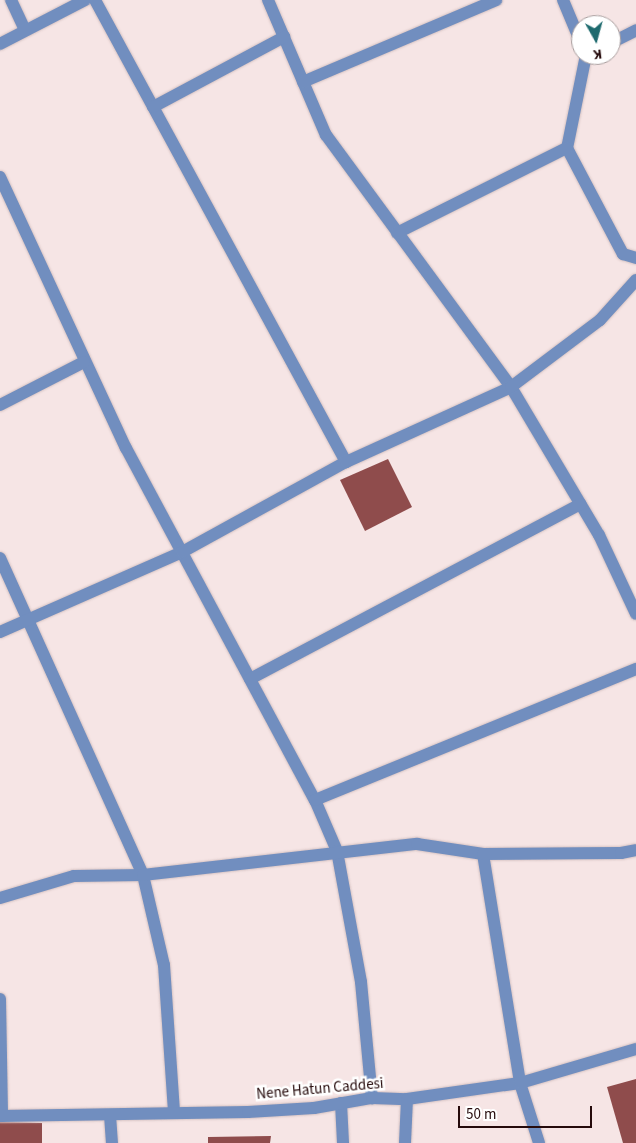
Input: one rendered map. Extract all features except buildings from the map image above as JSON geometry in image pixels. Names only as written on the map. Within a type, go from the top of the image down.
[{"type":"street","points":[[11,0],[25,30]]},
{"type":"street","points":[[0,44],[85,0]]},
{"type":"street","points":[[95,0],[346,462]]},
{"type":"street","points":[[268,0],[326,135],[511,387],[599,535],[636,614]]},
{"type":"street","points":[[303,82],[496,0]]},
{"type":"street","points":[[563,0],[571,19]]},
{"type":"street","points":[[621,38],[636,30]]},
{"type":"street","points":[[153,107],[284,37]]},
{"type":"street","points":[[585,65],[567,148],[623,254],[636,258]]},
{"type":"street","points":[[397,233],[567,148]]},
{"type":"street","points":[[0,177],[84,362],[182,552],[315,800],[337,851],[361,982],[372,1098]]},
{"type":"street","points":[[0,632],[182,552],[346,462],[511,387],[600,320],[636,280]]},
{"type":"street","points":[[0,406],[84,362]]},
{"type":"street","points":[[250,679],[580,504]]},
{"type":"street","points":[[0,558],[143,875],[164,965],[174,1113]]},
{"type":"street","points":[[315,800],[636,669]]},
{"type":"street","points":[[0,898],[74,876],[143,875],[337,851],[417,844],[483,854],[621,853],[636,850]]},
{"type":"street","points":[[483,854],[520,1083],[539,1143]]},
{"type":"street","points":[[0,998],[1,1116]]},
{"type":"street","name":"Nene Hatun Caddesi","points":[[1,1116],[110,1115],[314,1108],[372,1098],[407,1100],[520,1083],[636,1049]]},
{"type":"street","points":[[405,1143],[407,1100]]},
{"type":"street","points":[[341,1103],[343,1143]]},
{"type":"street","points":[[110,1115],[112,1143]]}]
